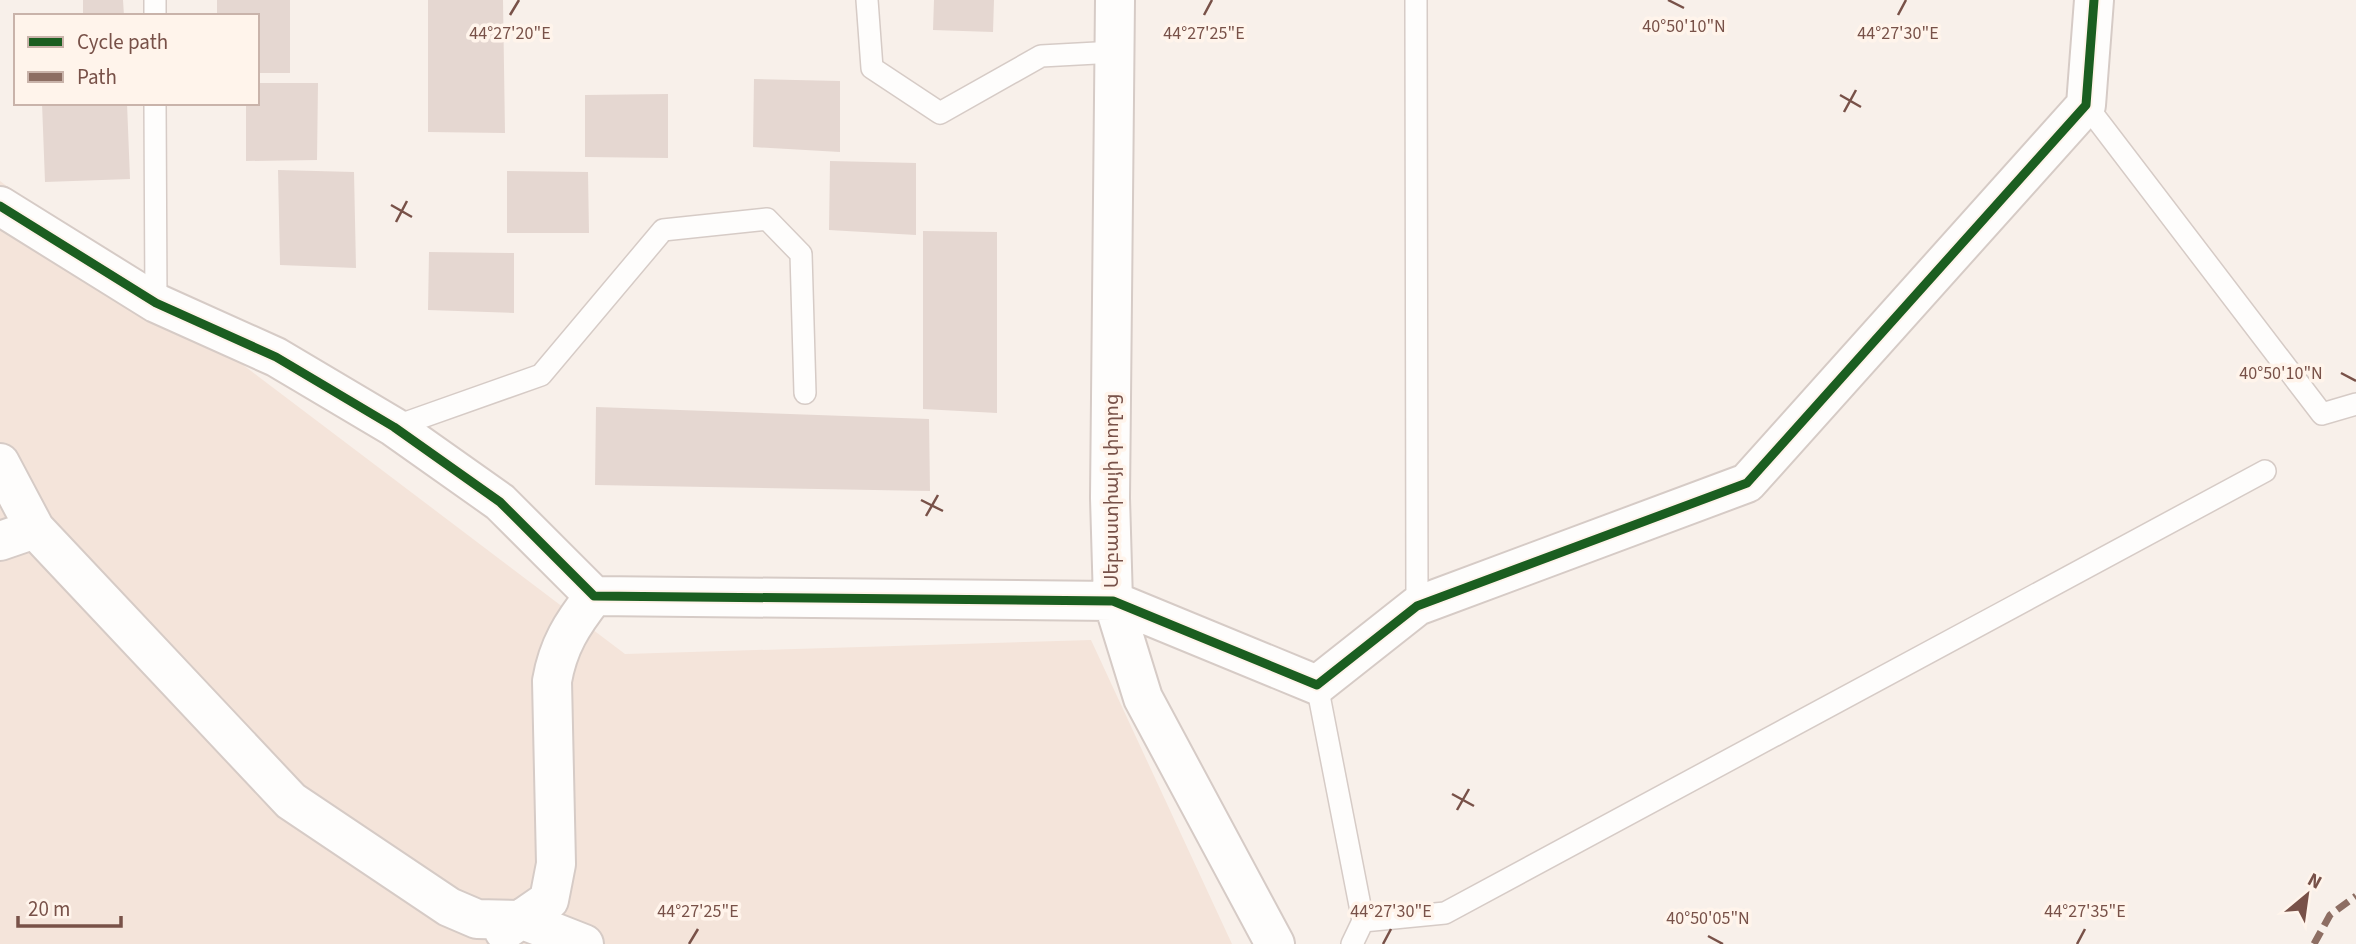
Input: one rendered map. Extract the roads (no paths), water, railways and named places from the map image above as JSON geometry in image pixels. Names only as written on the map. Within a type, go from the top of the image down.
[{"type":"street","name":"Սեբաստիայի փողոց","points":[[1115,0],[1110,498],[1113,601],[1143,698],[1275,944]]},
{"type":"street","points":[[0,206],[156,303],[276,357],[394,427],[500,502],[594,596],[1113,601],[1317,685],[1416,606],[1748,483],[2086,105],[2094,0]]},
{"type":"street","points":[[0,463],[35,529],[291,800],[449,907],[477,919],[523,920],[584,944]]},
{"type":"street","points":[[0,541],[35,529]]},
{"type":"street","points":[[481,944],[523,920],[549,900],[556,864],[552,681],[556,656],[568,629],[594,596]]},
{"type":"lane","points":[[867,0],[872,68],[940,113],[1041,56],[1115,52]]},
{"type":"lane","points":[[1416,0],[1416,606]]},
{"type":"lane","points":[[156,105],[156,303]]},
{"type":"lane","points":[[2086,105],[2322,414],[2356,404]]},
{"type":"lane","points":[[394,427],[541,375],[663,230],[767,219],[801,254],[805,393]]},
{"type":"lane","points":[[1363,921],[1445,913],[2265,471]]},
{"type":"lane","points":[[1317,685],[1363,921],[1352,944]]}]
